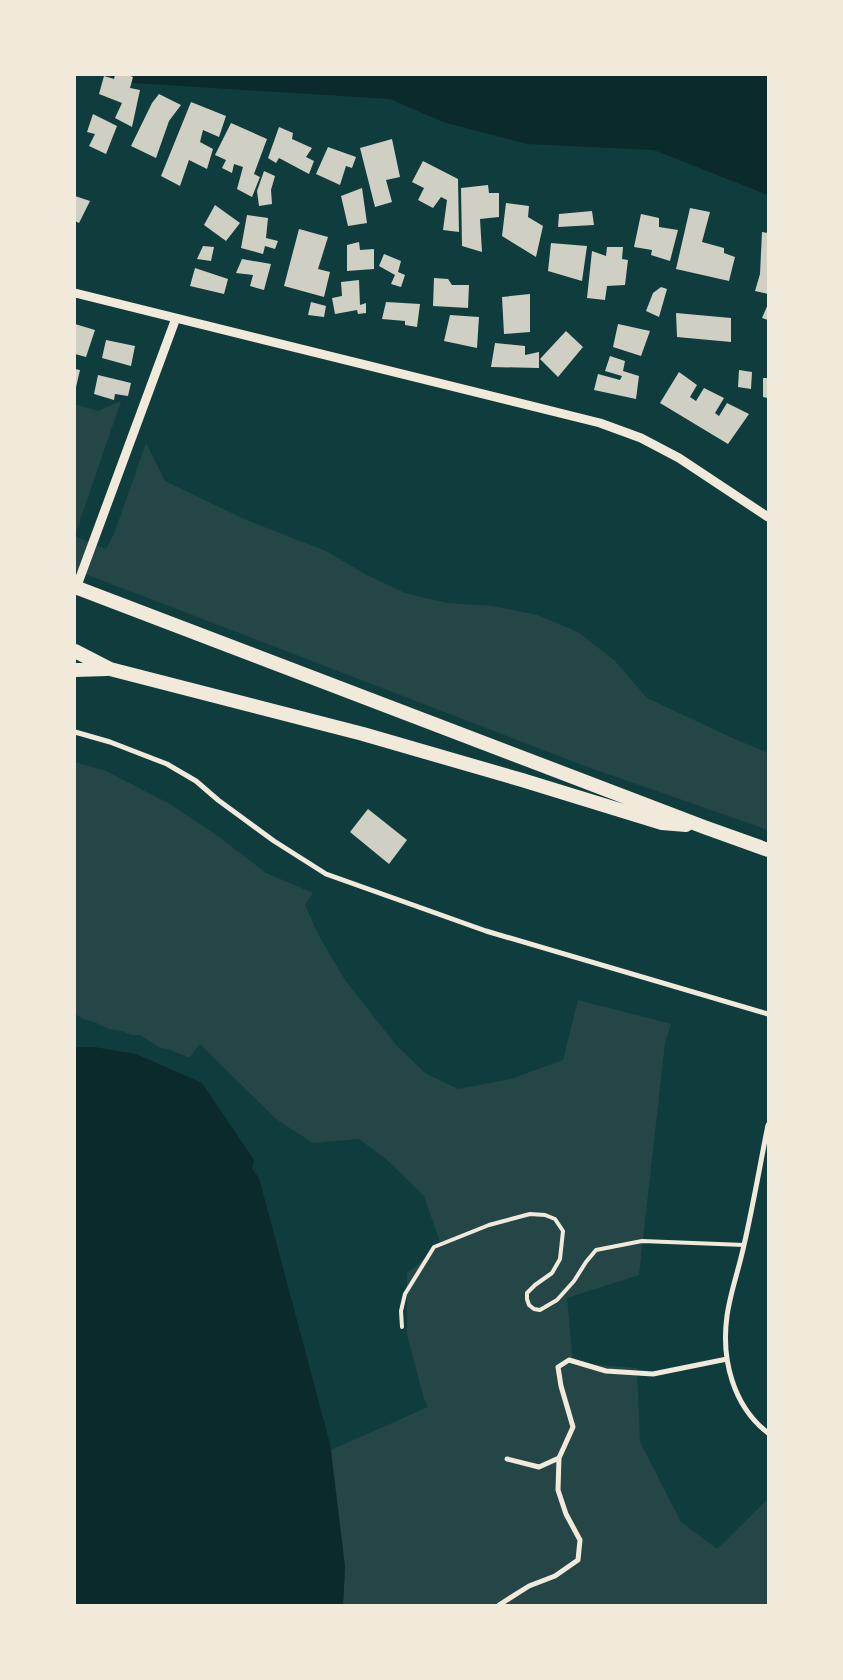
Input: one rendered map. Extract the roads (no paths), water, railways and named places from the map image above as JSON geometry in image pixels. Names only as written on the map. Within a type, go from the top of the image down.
[{"type":"highway","points":[[75,587],[768,850]]},
{"type":"highway","points":[[75,651],[110,669],[363,734],[662,823],[704,827]]},
{"type":"highway","points":[[75,670],[110,669]]},
{"type":"street","points":[[75,293],[600,424],[641,438],[679,458],[768,517]]},
{"type":"street","points":[[75,592],[176,318]]},
{"type":"street","points":[[75,732],[110,742],[168,764],[196,780],[218,800],[274,841],[326,874],[486,931],[768,1014]]},
{"type":"street","points":[[768,1125],[744,1245],[727,1315],[725,1339],[731,1379],[739,1398],[747,1412],[768,1434]]},
{"type":"street","points":[[499,1605],[530,1586],[554,1576],[578,1560],[580,1540],[566,1514],[558,1490],[560,1458],[573,1427],[561,1386],[558,1367],[569,1360],[606,1372],[653,1374],[727,1359]]},
{"type":"street","points":[[507,1459],[539,1466],[560,1458]]},
{"type":"lane","points":[[402,1327],[401,1311],[405,1294],[434,1247],[489,1225],[530,1214],[545,1215],[555,1219],[563,1231],[560,1259],[552,1273],[535,1285],[528,1293],[527,1299],[529,1304],[534,1309],[540,1310],[557,1300],[574,1281],[596,1250],[642,1241],[744,1245]]}]
